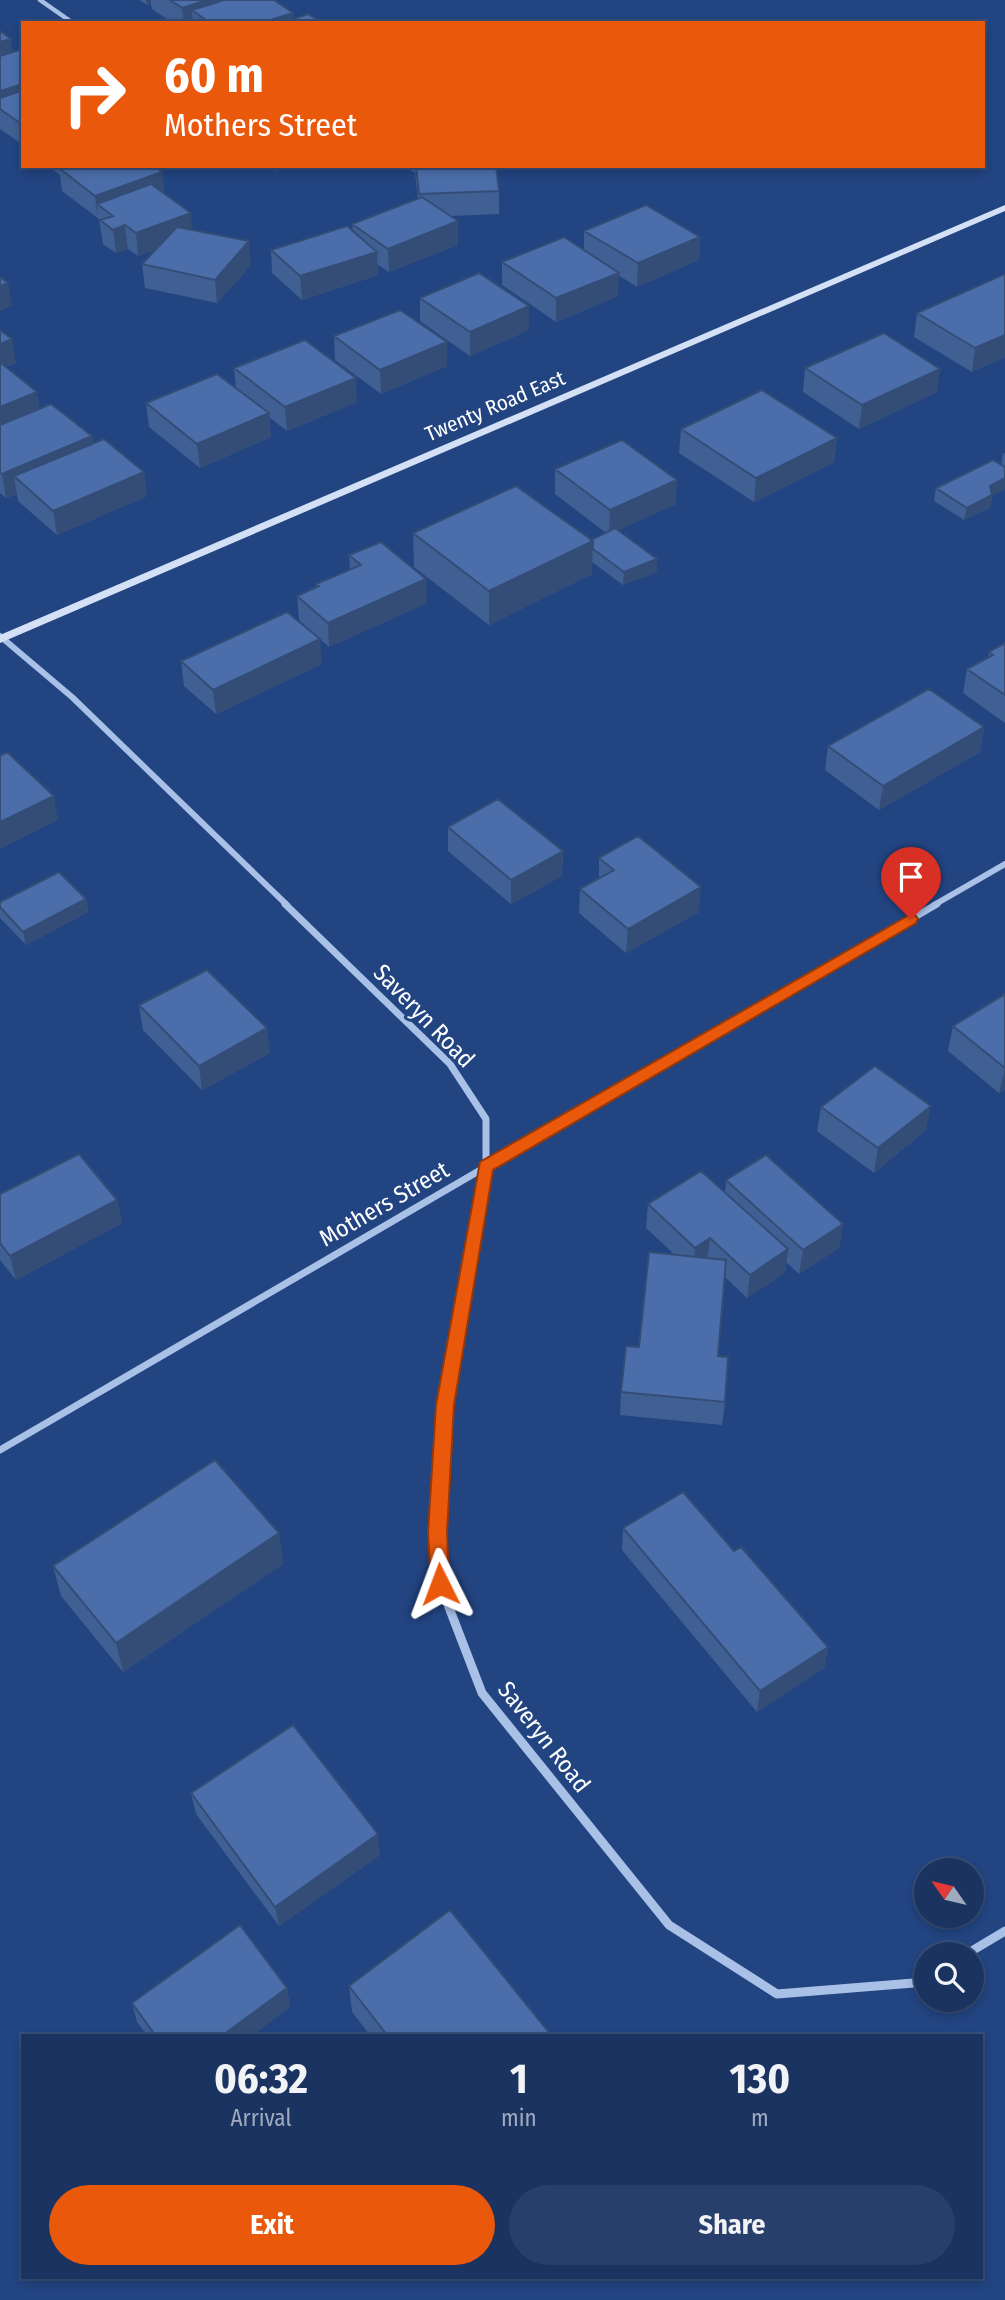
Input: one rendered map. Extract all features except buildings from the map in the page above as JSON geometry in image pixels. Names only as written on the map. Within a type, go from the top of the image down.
[{"type":"street","points":[[40,0],[70,21]]},
{"type":"street","name":"Twenty Road East","points":[[1,638],[1005,208]]},
{"type":"street","name":"Saveryn Road","points":[[1,638],[72,697],[450,1064],[486,1119],[486,1167],[445,1405],[438,1533],[440,1584],[482,1693],[669,1925],[777,1994],[914,1983]]},
{"type":"street","name":"Mothers Street","points":[[0,1450],[1005,864]]},
{"type":"street","points":[[984,1944],[1005,1931]]},
{"type":"route","points":[[440,1584],[438,1533],[445,1405],[486,1167],[911,919]]}]
